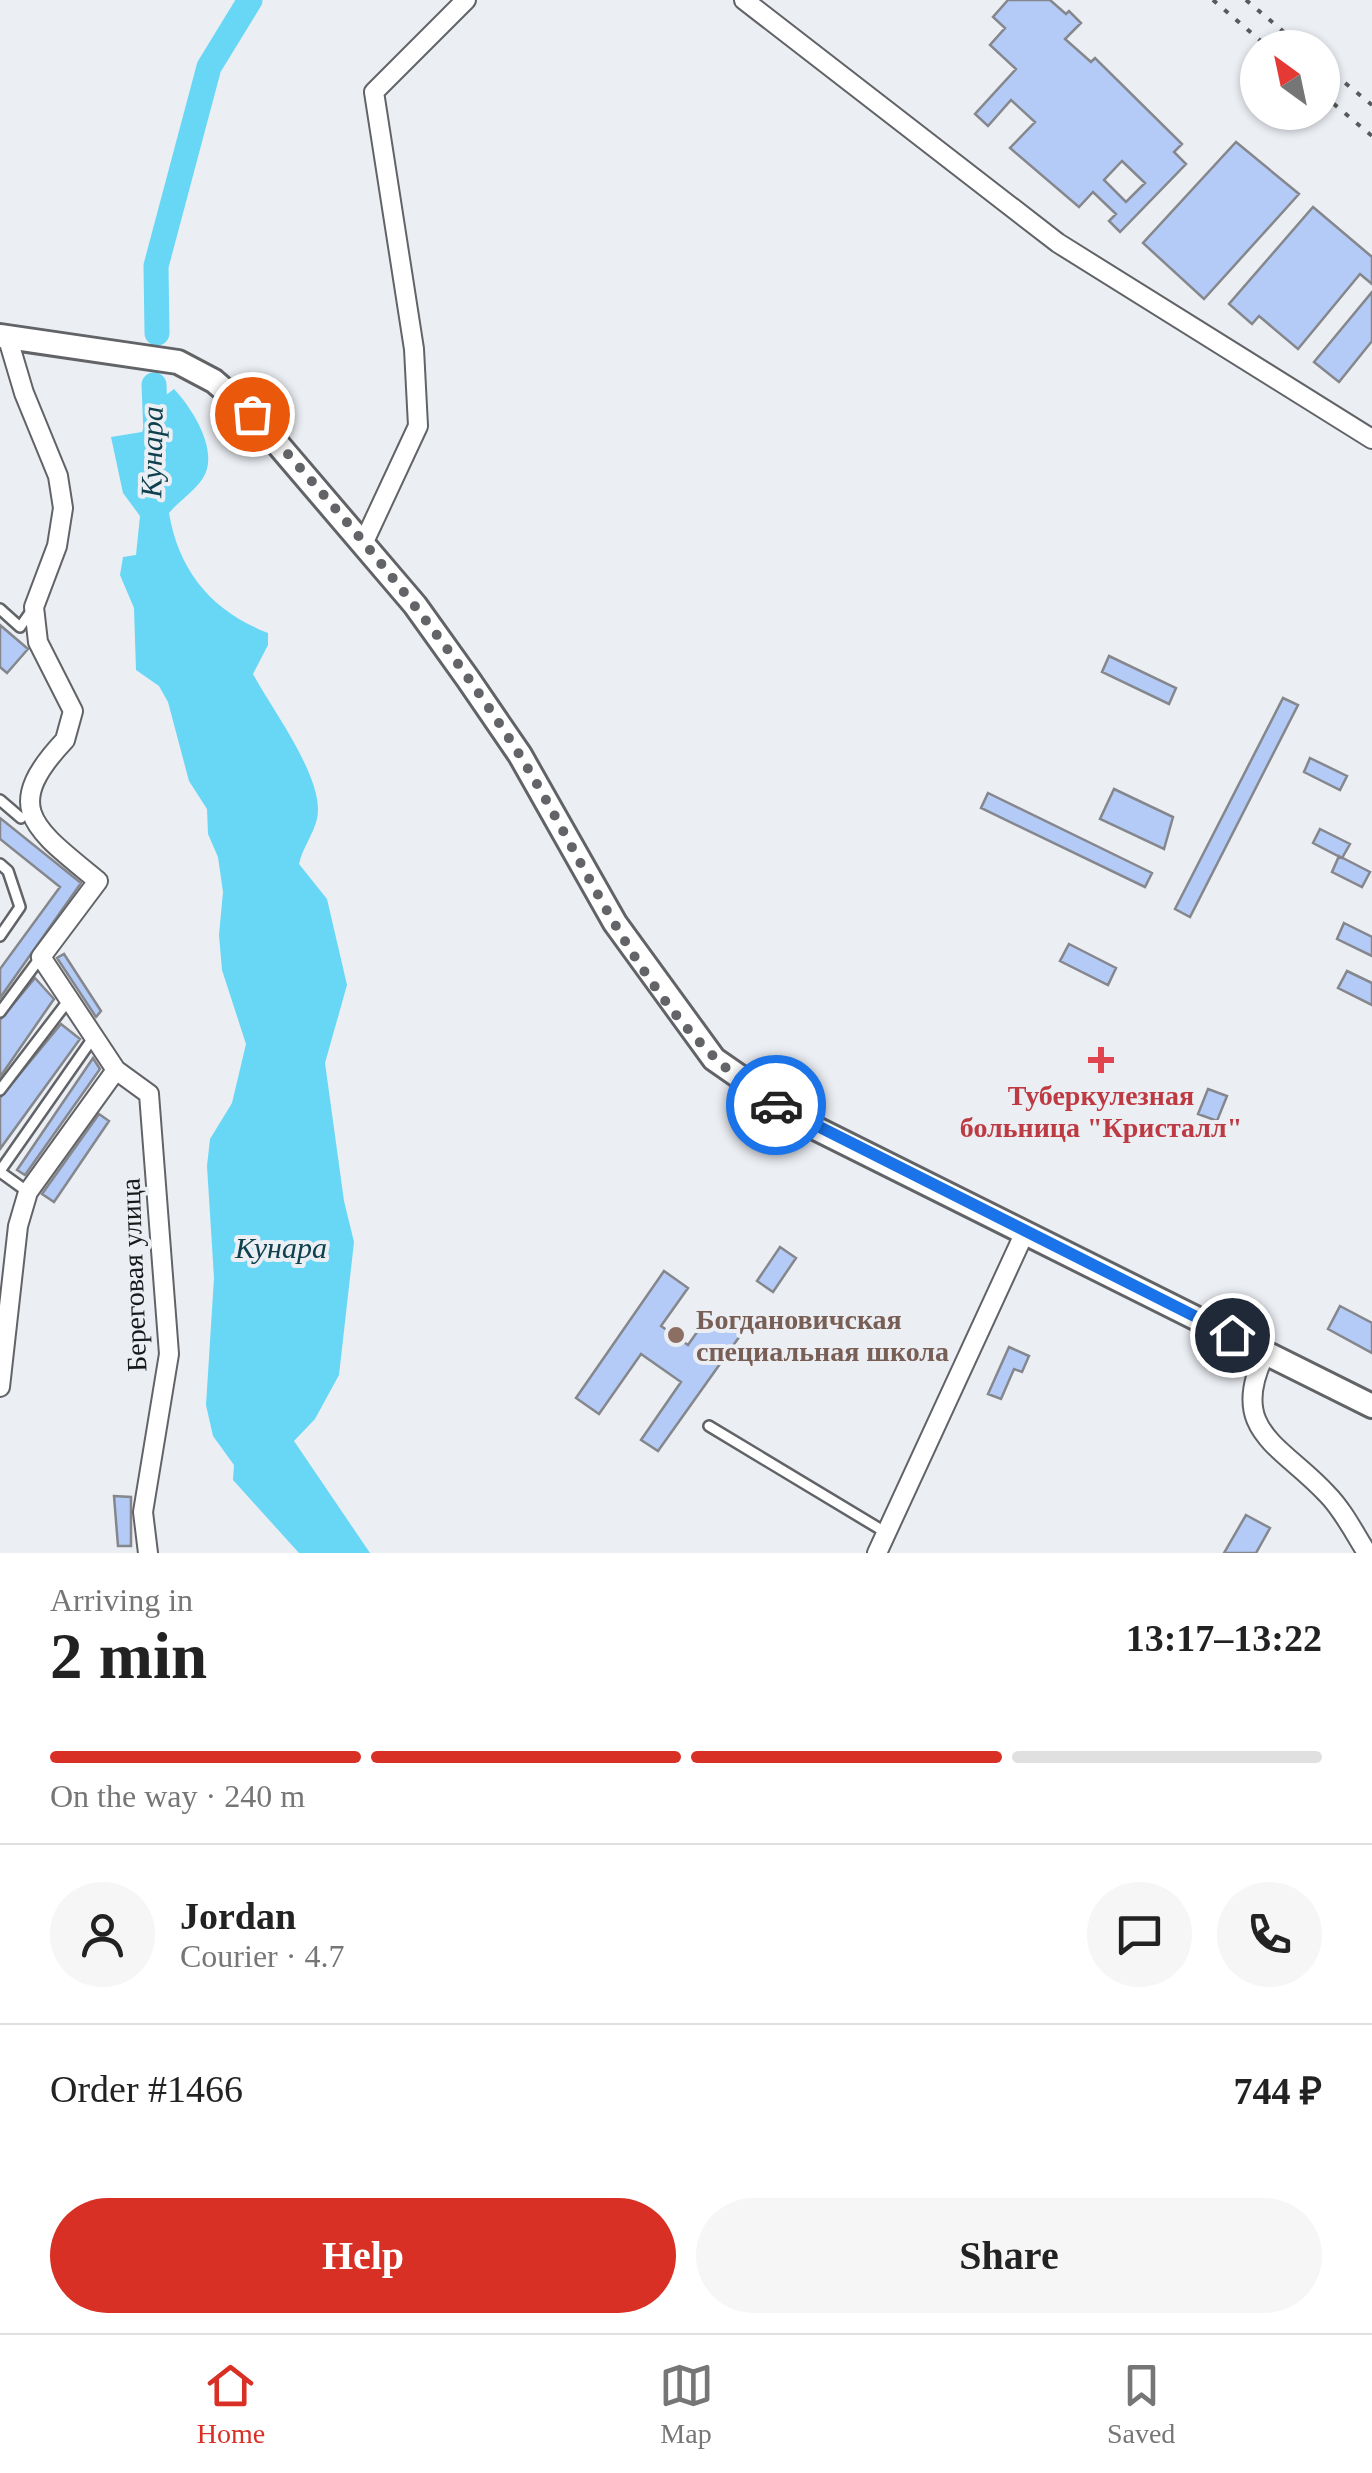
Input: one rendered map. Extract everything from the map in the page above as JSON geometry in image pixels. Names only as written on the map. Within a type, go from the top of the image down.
[{"type":"street","points":[[364,544],[418,426],[414,349],[374,92],[466,0]]},
{"type":"street","points":[[744,0],[1058,243],[1372,439]]},
{"type":"street","points":[[41,957],[98,881],[21,818],[17,798],[21,779],[36,760],[65,740],[72,728],[73,712],[38,642],[34,607],[57,546],[63,508],[58,476],[4,338],[178,362],[214,381],[252,414],[364,544],[468,679],[520,755],[615,924],[714,1058],[809,1125],[1372,1406]]},
{"type":"street","name":"Береговая улица","points":[[41,957],[116,1070],[150,1094],[169,1354],[143,1512],[148,1553]]},
{"type":"street","points":[[0,1387],[18,1226],[28,1192],[116,1070]]},
{"type":"street","points":[[882,1547],[1026,1232]]},
{"type":"street","points":[[1266,1352],[1252,1381],[1255,1420],[1285,1459],[1327,1494],[1367,1553]]},
{"type":"lane","points":[[0,609],[20,627],[34,607]]},
{"type":"lane","points":[[0,800],[21,818]]},
{"type":"lane","points":[[0,864],[8,872],[20,906],[0,936]]},
{"type":"lane","points":[[0,1012],[41,957]]},
{"type":"lane","points":[[0,1090],[69,999]]},
{"type":"lane","points":[[28,1192],[0,1171],[94,1037]]},
{"type":"lane","points":[[710,1426],[882,1547]]},
{"type":"water","name":"Кунара","points":[[174,389],[196,418],[208,455],[203,478],[169,513],[174,534],[201,587],[230,613],[268,633],[268,645],[253,674],[296,745],[318,803],[317,819],[299,864],[327,899],[347,985],[325,1063],[344,1201],[354,1242],[339,1375],[315,1419],[294,1441],[370,1553],[299,1553],[233,1480],[234,1465],[213,1436],[206,1405],[214,1278],[207,1166],[210,1139],[232,1103],[246,1044],[222,970],[219,935],[223,892],[218,857],[208,834],[207,809],[189,781],[168,702],[159,686],[136,670],[134,608],[120,575],[123,557],[136,555],[140,516],[123,493],[111,437],[142,432],[153,405]]},
{"type":"building","points":[[1008,0],[1050,0],[1066,14],[1069,11],[1081,23],[1065,39],[1091,62],[1095,58],[1182,144],[1174,152],[1186,164],[1120,232],[1109,221],[1116,214],[1093,192],[1079,207],[1010,148],[1035,122],[1011,100],[988,126],[975,114],[1016,69],[990,45],[1005,28],[993,17]],"holes":[[[1122,161],[1145,183],[1126,202],[1104,180]]]},
{"type":"building","points":[[1236,142],[1299,194],[1204,299],[1143,243]]},
{"type":"building","points":[[1313,207],[1372,257],[1372,284],[1360,274],[1298,349],[1259,316],[1252,324],[1229,304]]},
{"type":"building","points":[[1372,292],[1372,341],[1339,382],[1314,362]]},
{"type":"building","points":[[0,625],[28,649],[7,673],[0,667]]},
{"type":"building","points":[[1109,656],[1176,688],[1169,704],[1102,672]]},
{"type":"building","points":[[1283,698],[1298,705],[1190,917],[1175,909]]},
{"type":"building","points":[[1310,758],[1347,776],[1340,790],[1304,772]]},
{"type":"building","points":[[1114,789],[1173,817],[1164,849],[1100,819]]},
{"type":"building","points":[[988,793],[1152,873],[1145,887],[981,808]]},
{"type":"building","points":[[0,818],[81,883],[0,998],[0,969],[60,887],[0,839]]},
{"type":"building","points":[[1320,829],[1350,844],[1342,858],[1313,843]]},
{"type":"building","points":[[1339,856],[1370,872],[1362,887],[1332,872]]},
{"type":"building","points":[[1344,923],[1372,937],[1372,956],[1337,939]]},
{"type":"building","points":[[1069,944],[1116,968],[1108,985],[1060,961]]},
{"type":"building","points":[[64,954],[101,1011],[96,1017],[57,958]]},
{"type":"building","points":[[1347,971],[1372,983],[1372,1005],[1338,988]]},
{"type":"building","points":[[35,978],[54,999],[0,1077],[0,1020]]},
{"type":"building","points":[[61,1024],[80,1039],[0,1149],[0,1098]]},
{"type":"building","points":[[93,1058],[100,1069],[25,1175],[17,1170]]},
{"type":"building","points":[[1208,1089],[1227,1096],[1217,1121],[1198,1114]]},
{"type":"building","points":[[99,1114],[109,1121],[54,1202],[42,1194]]},
{"type":"building","points":[[780,1247],[796,1258],[773,1292],[757,1281]]},
{"type":"building","points":[[664,1271],[688,1288],[661,1326],[688,1345],[711,1312],[742,1333],[658,1451],[641,1440],[681,1382],[641,1354],[599,1414],[576,1398]]},
{"type":"building","points":[[1340,1306],[1372,1323],[1372,1353],[1328,1329]]},
{"type":"building","points":[[1009,1347],[1029,1356],[1022,1372],[1014,1369],[1001,1399],[988,1394]]},
{"type":"building","points":[[114,1496],[131,1497],[131,1546],[118,1546]]},
{"type":"building","points":[[1246,1515],[1270,1528],[1256,1553],[1224,1553]]},
{"type":"waterway","name":"Кунара","points":[[157,333],[156,266],[209,67],[250,0]]},
{"type":"waterway","name":"Кунара","points":[[154,385],[156,434]]},
{"type":"railway","points":[[1213,0],[1248,30]]},
{"type":"railway","points":[[1246,0],[1282,30]]},
{"type":"railway","points":[[1340,79],[1372,105]]},
{"type":"railway","points":[[1340,109],[1372,136]]},
{"type":"way so far","points":[[252,414],[415,605],[468,679],[520,755],[615,924],[682,1021],[714,1058],[776,1105]]},
{"type":"place","name":"Туберкулезная больница \"Кристалл\"","points":[[1101,1060]]},
{"type":"place","name":"Богдановичская специальная школа","points":[[676,1335]]},
{"type":"route","points":[[776,1105],[1232,1335]]}]
